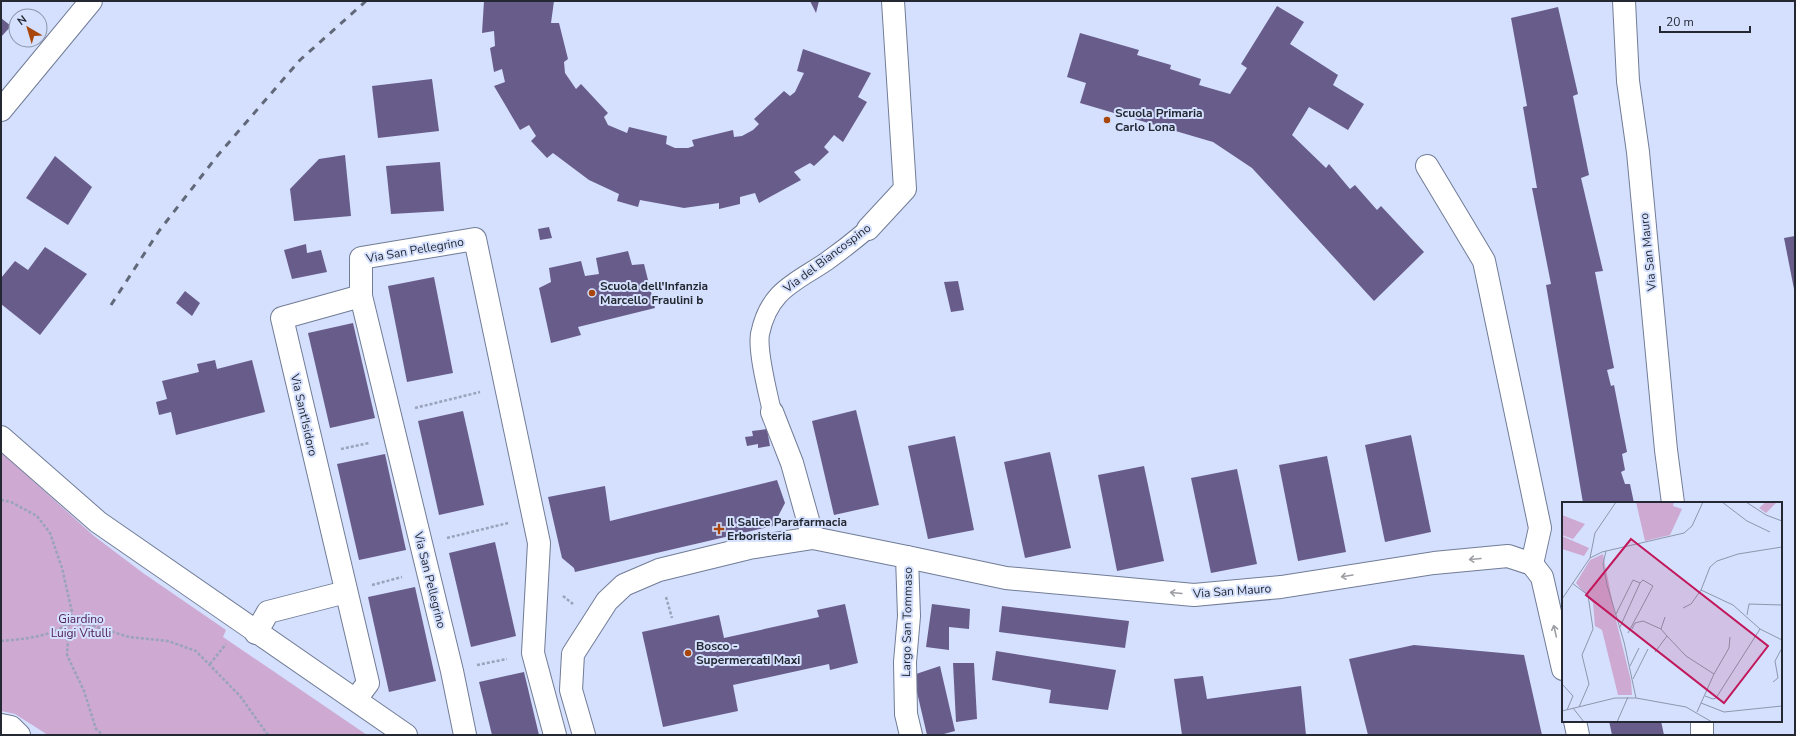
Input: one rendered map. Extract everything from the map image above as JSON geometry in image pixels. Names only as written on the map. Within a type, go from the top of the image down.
[{"type":"street","points":[[1,110],[91,1]]},
{"type":"street","name":"Via del Biancospino","points":[[868,229],[904,189],[893,1]]},
{"type":"street","name":"Via San Mauro","points":[[1624,1],[1628,82],[1638,152],[1666,450],[1673,502]]},
{"type":"street","points":[[1427,166],[1484,261],[1540,528],[1532,564],[1542,577],[1562,665]]},
{"type":"street","name":"Via San Pellegrino","points":[[465,735],[452,671],[361,296],[361,258],[475,240],[540,544],[536,578],[533,652],[555,735]]},
{"type":"street","name":"Via Sant'Isidoro","points":[[356,699],[368,683],[313,456],[282,318],[361,296]]},
{"type":"street","name":"Via del Biancospino","points":[[772,412],[792,463],[813,538]]},
{"type":"street","points":[[1,437],[98,522],[256,633],[356,699],[406,735]]},
{"type":"street","name":"Largo San Tommaso","points":[[584,735],[571,690],[573,654],[607,601],[624,585],[659,570],[749,548],[813,538],[907,557],[909,616],[906,670],[906,714],[911,735]]},
{"type":"street","name":"Via San Mauro","points":[[907,557],[1006,578],[1194,595],[1281,587],[1434,563],[1508,556],[1532,564]]},
{"type":"street","points":[[256,633],[268,612],[346,592]]},
{"type":"street","points":[[1574,722],[1578,735]]},
{"type":"street","points":[[1702,722],[1702,735]]},
{"type":"street","points":[[1,725],[11,727],[19,735]]},
{"type":"lane","name":"Via del Biancospino","points":[[772,412],[763,374],[760,335],[769,307],[786,286],[827,261],[868,229]]},
{"type":"path","points":[[390,414],[506,385]]},
{"type":"path","points":[[313,456],[395,437]]},
{"type":"path","points":[[1,500],[11,502],[37,516],[50,533],[62,568],[72,612],[69,623],[67,655],[84,691],[96,729],[103,735]]},
{"type":"path","points":[[421,544],[534,516]]},
{"type":"path","points":[[346,592],[427,570]]},
{"type":"path","points":[[536,578],[595,619]]},
{"type":"path","points":[[1,642],[28,638],[59,630],[69,623],[94,626],[128,637],[168,641],[196,651],[240,696],[268,735]]},
{"type":"path","points":[[452,671],[533,652]]},
{"type":"green space","name":"Giardino Luigi Vitulli","points":[[1,452],[94,536],[143,573],[226,630],[223,637],[367,735],[48,735],[15,714],[1,711]]},
{"type":"building","points":[[484,1],[554,1],[551,23],[559,23],[568,59],[564,62],[565,73],[576,89],[581,84],[608,113],[604,117],[608,125],[627,133],[629,127],[667,136],[666,144],[675,148],[688,148],[694,146],[692,140],[733,130],[734,137],[742,136],[753,130],[759,124],[754,119],[784,91],[790,96],[795,92],[804,73],[797,71],[803,49],[871,73],[858,97],[867,102],[843,142],[834,135],[824,147],[829,152],[814,166],[810,163],[794,172],[801,180],[759,203],[755,193],[740,197],[740,204],[719,209],[719,203],[684,208],[640,200],[638,207],[617,201],[619,194],[589,180],[553,153],[547,158],[531,141],[536,136],[529,125],[520,130],[494,86],[505,82],[502,69],[494,72],[490,48],[495,46],[494,31],[482,33]]},
{"type":"building","points":[[810,1],[819,1],[816,13]]},
{"type":"building","points":[[1277,6],[1304,22],[1290,44],[1338,75],[1333,85],[1364,104],[1348,130],[1309,107],[1292,135],[1326,168],[1329,164],[1350,189],[1355,185],[1377,210],[1381,206],[1424,252],[1374,301],[1252,168],[1213,142],[1080,103],[1086,83],[1067,77],[1080,33],[1139,50],[1137,55],[1171,65],[1170,69],[1201,79],[1199,85],[1230,94],[1247,68],[1241,64]]},
{"type":"building","points":[[1558,7],[1578,94],[1573,96],[1589,175],[1581,178],[1603,271],[1595,272],[1614,368],[1607,370],[1611,386],[1614,385],[1627,452],[1622,454],[1625,470],[1621,472],[1625,484],[1630,484],[1634,502],[1583,502],[1546,285],[1551,284],[1532,188],[1537,188],[1523,107],[1527,106],[1511,18]]},
{"type":"building","points":[[1,18],[8,24],[8,29],[1,37]]},
{"type":"building","points":[[432,79],[439,131],[378,138],[372,86]]},
{"type":"building","points":[[345,155],[351,216],[294,221],[290,189],[319,159]]},
{"type":"building","points":[[55,156],[92,187],[68,225],[26,198]]},
{"type":"building","points":[[440,162],[444,211],[391,214],[386,166]]},
{"type":"building","points":[[549,227],[552,238],[540,240],[538,229]]},
{"type":"building","points":[[1795,236],[1795,289],[1794,289],[1784,238]]},
{"type":"building","points":[[306,244],[307,253],[321,250],[327,272],[292,279],[284,250]]},
{"type":"building","points":[[45,247],[87,274],[40,335],[1,304],[1,278],[15,261],[28,270]]},
{"type":"building","points":[[628,251],[632,265],[644,264],[655,308],[578,327],[581,335],[551,343],[539,288],[551,282],[549,268],[581,261],[585,276],[599,274],[596,258]]},
{"type":"building","points":[[434,277],[453,373],[407,382],[388,286]]},
{"type":"building","points":[[958,281],[964,310],[951,312],[944,282]]},
{"type":"building","points":[[185,291],[200,303],[192,316],[176,303]]},
{"type":"building","points":[[353,323],[375,418],[330,428],[308,333]]},
{"type":"building","points":[[215,360],[217,369],[252,360],[265,412],[176,435],[171,412],[159,415],[156,402],[167,399],[162,381],[199,372],[197,364]]},
{"type":"building","points":[[856,410],[879,505],[834,515],[812,421]]},
{"type":"building","points":[[463,411],[484,505],[439,515],[418,421]]},
{"type":"building","points":[[767,429],[770,446],[758,448],[758,444],[747,446],[745,437],[753,436],[752,431]]},
{"type":"building","points":[[1411,435],[1431,532],[1385,542],[1365,445]]},
{"type":"building","points":[[955,436],[974,530],[928,539],[908,446]]},
{"type":"building","points":[[1050,452],[1071,548],[1025,558],[1004,462]]},
{"type":"building","points":[[385,454],[406,550],[359,560],[337,464]]},
{"type":"building","points":[[1327,456],[1346,552],[1298,561],[1279,465]]},
{"type":"building","points":[[1144,466],[1164,561],[1117,571],[1098,475]]},
{"type":"building","points":[[1237,469],[1257,564],[1211,573],[1191,478]]},
{"type":"building","points":[[777,480],[785,503],[773,526],[575,572],[574,568],[562,558],[548,497],[605,486],[610,521]]},
{"type":"building","points":[[495,542],[516,636],[471,647],[449,553]]},
{"type":"building","points":[[415,587],[436,681],[389,692],[368,597]]},
{"type":"building","points":[[845,604],[858,663],[830,670],[829,664],[733,685],[738,711],[663,727],[642,632],[719,615],[724,638],[819,617],[817,610]]},
{"type":"building","points":[[932,604],[970,609],[969,629],[949,627],[949,650],[926,647]]},
{"type":"building","points":[[1002,606],[1129,621],[1125,648],[999,632]]},
{"type":"building","points":[[1414,645],[1524,655],[1542,735],[1368,735],[1349,659]]},
{"type":"building","points":[[996,651],[1116,670],[1108,710],[1049,703],[1051,690],[992,680]]},
{"type":"building","points":[[953,663],[974,663],[977,719],[956,722]]},
{"type":"building","points":[[940,666],[955,731],[940,735],[927,735],[913,675]]},
{"type":"building","points":[[524,672],[539,735],[492,735],[479,682]]},
{"type":"building","points":[[1203,676],[1207,699],[1301,686],[1306,735],[1182,735],[1174,679]]},
{"type":"building","points":[[1609,722],[1661,722],[1664,735],[1612,735]]},
{"type":"railway","points":[[111,305],[159,231],[218,155],[300,60],[366,1]]},
{"type":"place","name":"Scuola Primaria Carlo Lona","points":[[1107,120]]},
{"type":"place","name":"Scuola dell'Infanzia Marcello Fraulini b","points":[[592,293]]},
{"type":"place","name":"Il Salice Parafarmacia Erboristeria","points":[[719,529]]},
{"type":"place","name":"Bosco - Supermercati Maxi","points":[[688,653]]}]
